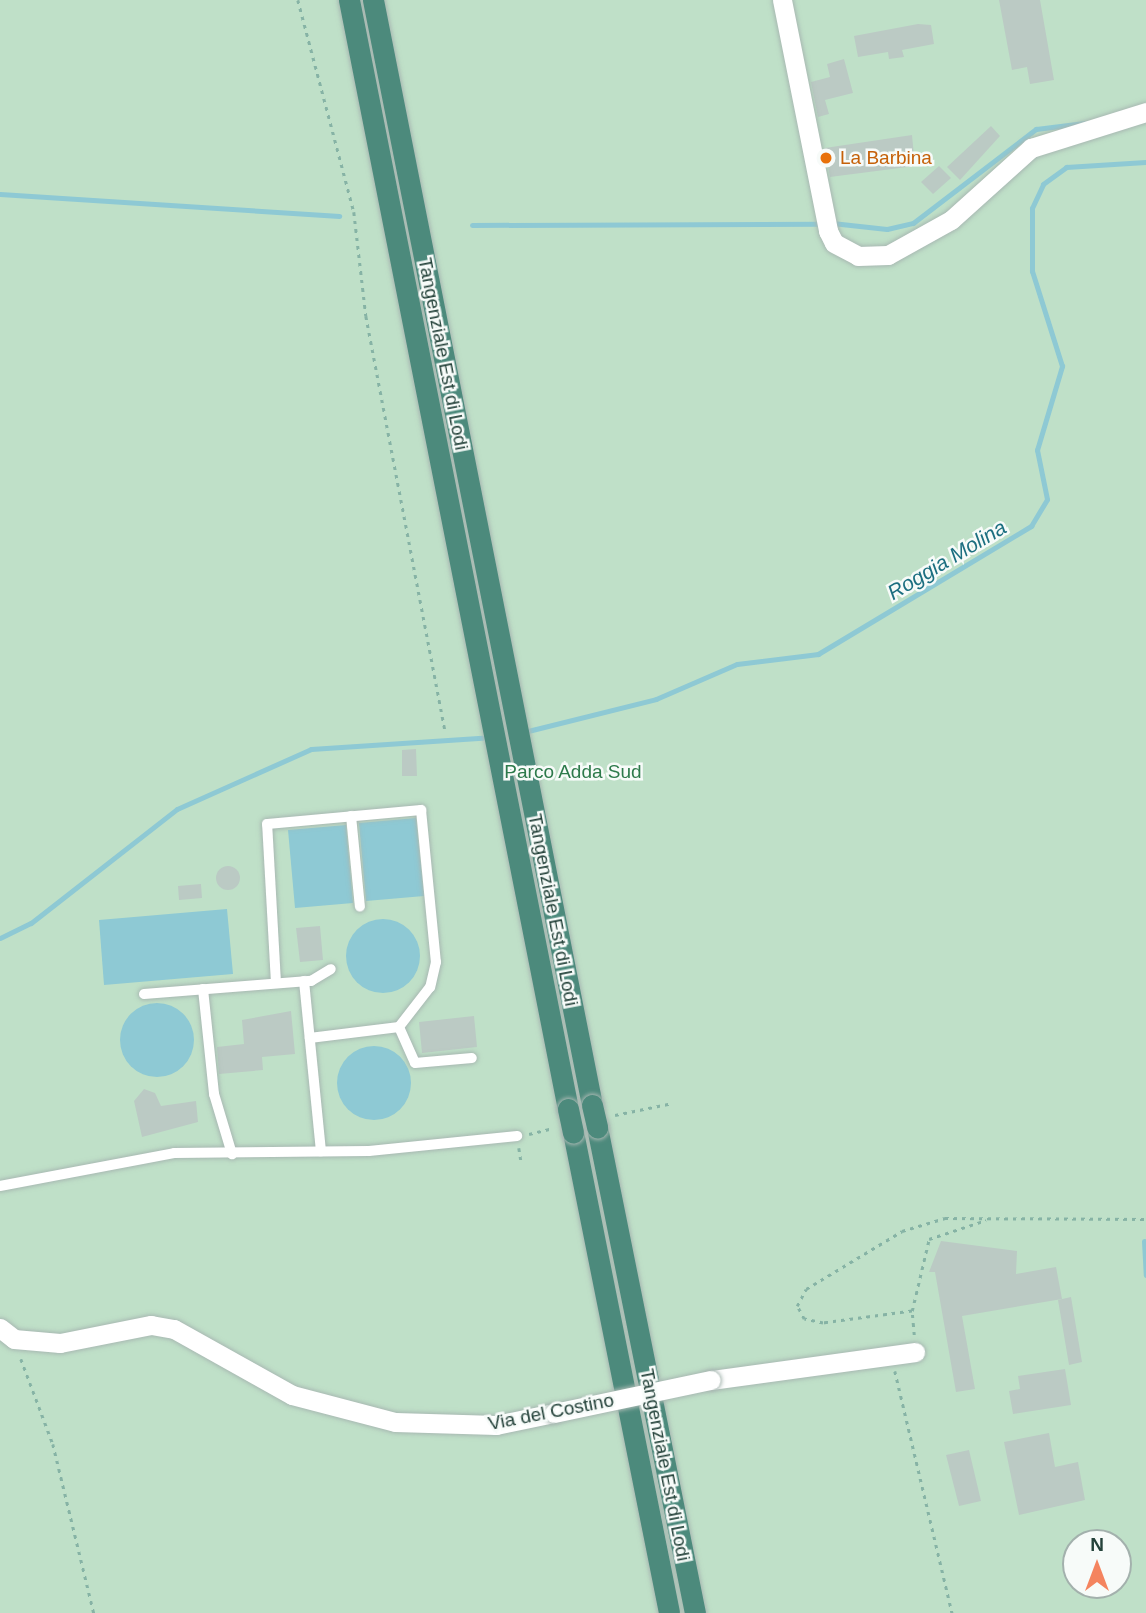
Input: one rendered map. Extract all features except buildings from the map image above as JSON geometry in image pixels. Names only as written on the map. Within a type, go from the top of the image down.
[{"type":"highway","name":"Tangenziale Est di Lodi","points":[[349,0],[669,1613]]},
{"type":"highway","name":"Tangenziale Est di Lodi","points":[[373,0],[695,1613]]},
{"type":"street","points":[[782,0],[827,224],[846,252],[888,255],[951,220],[1031,148],[1146,112]]},
{"type":"street","name":"Via del Costino","points":[[7,1334],[60,1343],[151,1325],[202,1341],[292,1395],[395,1422],[496,1425],[711,1380],[915,1352]]},
{"type":"lane","points":[[276,983],[267,824],[421,810],[436,962],[430,987],[399,1027],[310,1038]]},
{"type":"lane","points":[[351,817],[360,907]]},
{"type":"lane","points":[[144,995],[304,981],[331,969]]},
{"type":"lane","points":[[304,981],[321,1151]]},
{"type":"lane","points":[[203,989],[214,1094],[232,1154]]},
{"type":"lane","points":[[399,1027],[415,1063],[472,1058]]},
{"type":"lane","points":[[0,1186],[174,1153],[321,1151],[517,1136]]},
{"type":"path","points":[[298,0],[354,212],[366,316],[445,730]]},
{"type":"path","points":[[912,1311],[823,1324],[804,1319],[797,1306],[806,1289],[902,1231],[946,1218],[1146,1219]]},
{"type":"path","points":[[915,1352],[912,1311],[929,1239],[991,1219]]},
{"type":"path","points":[[7,1334],[53,1444],[94,1613]]},
{"type":"path","points":[[890,1355],[952,1613]]},
{"type":"green space","name":"Parco Adda Sud","points":[[0,0],[1146,0],[1146,1613],[0,1613]]},
{"type":"water","points":[[416,818],[424,896],[366,901],[359,823]]},
{"type":"water","points":[[346,825],[353,903],[295,908],[288,830]]},
{"type":"water","points":[[227,909],[233,974],[104,985],[99,920]]},
{"type":"water","points":[[376,919],[390,919],[404,925],[414,935],[420,956],[418,970],[404,987],[390,993],[376,993],[362,987],[352,977],[346,963],[346,949],[352,935],[362,925]]},
{"type":"water","points":[[150,1003],[164,1003],[178,1009],[188,1019],[194,1040],[192,1054],[178,1071],[164,1077],[150,1077],[136,1071],[126,1061],[120,1047],[120,1033],[126,1019],[136,1009]]},
{"type":"water","points":[[367,1046],[381,1046],[395,1052],[405,1062],[411,1083],[409,1097],[395,1114],[381,1120],[367,1120],[353,1114],[343,1104],[337,1090],[337,1076],[343,1062],[353,1052]]},
{"type":"waterway","points":[[832,223],[887,229],[913,223],[1036,129],[1085,123]]},
{"type":"waterway","name":"Roggia Molina","points":[[524,732],[656,699],[737,664],[818,654],[1031,526],[1047,499],[1037,450],[1062,366],[1032,271],[1032,208],[1043,184],[1066,167],[1146,162]]},
{"type":"waterway","points":[[0,194],[339,216]]},
{"type":"waterway","points":[[472,225],[822,224]]},
{"type":"waterway","points":[[0,938],[31,923],[177,809],[311,749],[490,737]]},
{"type":"waterway","points":[[1144,1241],[1146,1275]]},
{"type":"place","name":"La Barbina","points":[[826,158]]}]
